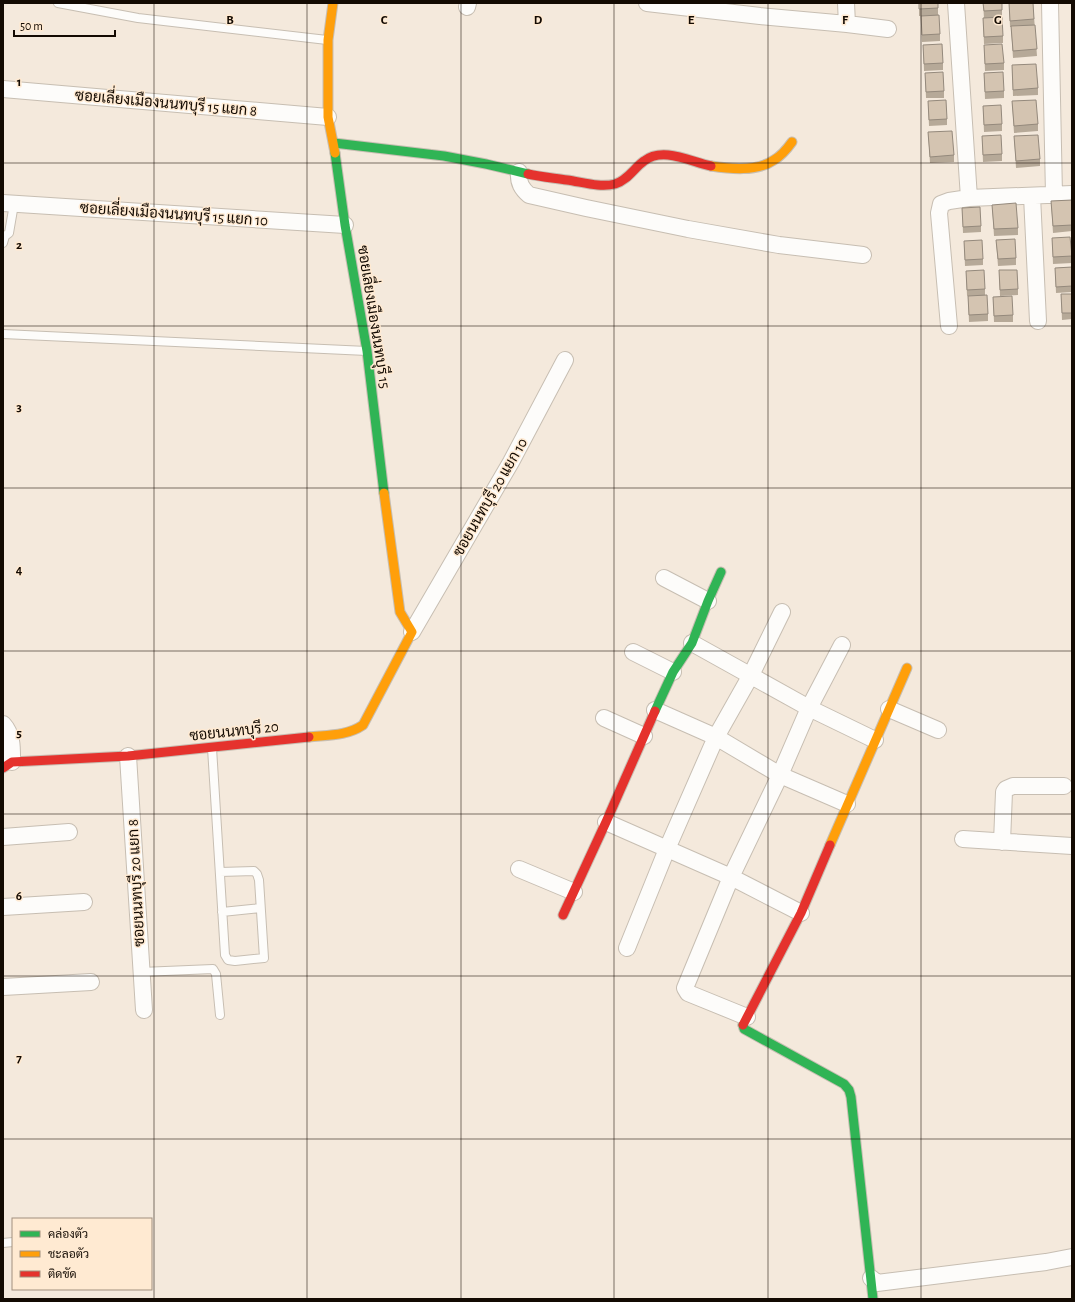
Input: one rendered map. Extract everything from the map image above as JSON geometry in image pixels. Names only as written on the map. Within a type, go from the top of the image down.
[{"type":"street","name":"ซอยเลี่ยงเมืองนนทบุรี 15","points":[[333,3],[328,40],[328,117],[334,143],[345,225],[367,351],[400,612],[412,632]]},
{"type":"street","points":[[647,3],[760,10],[888,29]]},
{"type":"street","points":[[846,3],[847,24]]},
{"type":"street","points":[[956,3],[969,198]]},
{"type":"street","points":[[1050,3],[1054,195]]},
{"type":"street","name":"ซอยเลี่ยงเมืองนนทบุรี 15 แยก 8","points":[[3,89],[328,117]]},
{"type":"street","points":[[334,143],[398,149],[482,163],[519,172],[588,184],[608,185],[624,180],[643,161],[656,155],[666,155],[710,166],[739,168],[771,163],[781,155],[792,142]]},
{"type":"street","points":[[519,172],[520,183],[523,190],[529,195],[688,229],[779,245],[863,256]]},
{"type":"street","points":[[949,326],[939,208],[941,204],[969,198],[1072,194]]},
{"type":"street","points":[[1032,196],[1038,321]]},
{"type":"street","name":"ซอยเลี่ยงเมืองนนทบุรี 15 แยก 10","points":[[8,204],[345,225]]},
{"type":"street","name":"ซอยนนทบุรี 20 แยก 10","points":[[412,632],[511,462],[565,360]]},
{"type":"street","points":[[563,915],[673,672],[692,643],[721,572]]},
{"type":"street","points":[[664,578],[708,601]]},
{"type":"street","points":[[627,948],[667,849],[716,737],[751,675],[782,612]]},
{"type":"street","name":"ซอยนนทบุรี 20","points":[[7,765],[212,748],[354,731],[363,726],[412,632]]},
{"type":"street","points":[[692,643],[809,708],[875,740]]},
{"type":"street","points":[[747,1017],[688,993],[685,988],[731,877],[780,775],[809,708],[842,645]]},
{"type":"street","points":[[633,652],[673,672]]},
{"type":"street","points":[[874,1299],[869,1269],[851,1097],[849,1090],[844,1084],[744,1029],[743,1025],[801,913],[846,804],[908,668]]},
{"type":"street","points":[[889,709],[938,730]]},
{"type":"street","points":[[655,710],[716,737],[780,775],[846,804]]},
{"type":"street","points":[[604,718],[644,736]]},
{"type":"street","points":[[3,724],[6,727],[12,743],[7,765]]},
{"type":"street","name":"ซอยนนทบุรี 20 แยก 8","points":[[128,756],[144,1010]]},
{"type":"street","points":[[1002,842],[1004,792],[1006,789],[1013,786],[1064,786]]},
{"type":"street","points":[[606,822],[731,877],[801,913]]},
{"type":"street","points":[[3,837],[69,832]]},
{"type":"street","points":[[963,839],[1072,846]]},
{"type":"street","points":[[519,869],[574,892]]},
{"type":"street","points":[[3,907],[84,902]]},
{"type":"street","points":[[3,987],[91,982]]},
{"type":"street","points":[[871,1278],[877,1283],[1046,1262],[1072,1257]]},
{"type":"lane","points":[[58,3],[138,18],[328,40]]},
{"type":"lane","points":[[3,243],[5,236],[9,232],[8,204]]},
{"type":"lane","points":[[3,334],[367,351]]},
{"type":"lane","points":[[212,748],[225,955],[228,960],[234,961],[264,958],[259,880],[257,874],[254,871],[220,872]]},
{"type":"lane","points":[[222,912],[260,908]]},
{"type":"lane","points":[[141,972],[213,969],[216,974],[220,1015]]},
{"type":"building","points":[[919,3],[938,3],[938,8],[919,9]]},
{"type":"building","points":[[983,3],[1002,3],[1002,10],[984,11]]},
{"type":"building","points":[[1009,3],[1033,3],[1034,19],[1010,21]]},
{"type":"building","points":[[939,15],[940,34],[922,35],[921,16]]},
{"type":"building","points":[[1002,17],[1003,36],[984,37],[983,18]]},
{"type":"building","points":[[1035,25],[1037,49],[1013,51],[1011,26]]},
{"type":"building","points":[[942,44],[943,63],[924,64],[923,45]]},
{"type":"building","points":[[1002,44],[1004,63],[985,64],[984,45]]},
{"type":"building","points":[[1036,64],[1038,88],[1013,90],[1012,65]]},
{"type":"building","points":[[943,72],[944,91],[926,92],[925,73]]},
{"type":"building","points":[[1003,72],[1004,91],[985,92],[984,73]]},
{"type":"building","points":[[946,100],[947,119],[929,120],[928,101]]},
{"type":"building","points":[[1036,100],[1038,124],[1014,126],[1012,101]]},
{"type":"building","points":[[1001,105],[1002,124],[984,125],[983,106]]},
{"type":"building","points":[[952,131],[954,155],[930,157],[928,132]]},
{"type":"building","points":[[1001,135],[1002,154],[983,155],[982,136]]},
{"type":"building","points":[[1038,135],[1040,159],[1016,161],[1014,136]]},
{"type":"building","points":[[1072,200],[1072,225],[1053,226],[1051,201]]},
{"type":"building","points":[[1016,203],[1018,228],[994,229],[992,205]]},
{"type":"building","points":[[980,207],[981,226],[963,227],[962,208]]},
{"type":"building","points":[[1070,237],[1072,256],[1053,257],[1052,238]]},
{"type":"building","points":[[1015,239],[1016,258],[998,259],[996,240]]},
{"type":"building","points":[[982,240],[983,259],[965,260],[964,241]]},
{"type":"building","points":[[1072,267],[1072,286],[1056,287],[1055,268]]},
{"type":"building","points":[[984,270],[985,289],[967,290],[966,271]]},
{"type":"building","points":[[999,270],[1017,270],[1018,289],[1000,290]]},
{"type":"building","points":[[1061,294],[1072,294],[1072,313],[1062,313]]},
{"type":"building","points":[[987,295],[988,314],[969,315],[968,296]]},
{"type":"building","points":[[1012,296],[1013,315],[994,316],[993,297]]},
{"type":"traffic: fast","points":[[334,143],[444,156],[528,174]]},
{"type":"traffic: fast","points":[[335,153],[345,225],[367,351],[384,493]]},
{"type":"traffic: fast","points":[[655,711],[673,672],[692,643],[721,572]]},
{"type":"traffic: fast","points":[[743,1025],[744,1029],[844,1084],[849,1090],[873,1299]]},
{"type":"traffic: slow","points":[[333,3],[328,40],[328,117],[335,153]]},
{"type":"traffic: slow","points":[[711,166],[743,169],[767,164],[784,152],[792,142]]},
{"type":"traffic: slow","points":[[309,737],[344,733],[357,729],[363,725],[412,632],[400,612],[384,493]]},
{"type":"traffic: slow","points":[[830,845],[907,668]]},
{"type":"traffic: jam","points":[[528,174],[591,184],[609,185],[620,182],[644,161],[660,155],[677,156],[711,166]]},
{"type":"traffic: jam","points":[[563,915],[655,711]]},
{"type":"traffic: jam","points":[[3,768],[12,762],[128,756],[309,737]]},
{"type":"traffic: jam","points":[[743,1025],[801,913],[830,845]]}]
